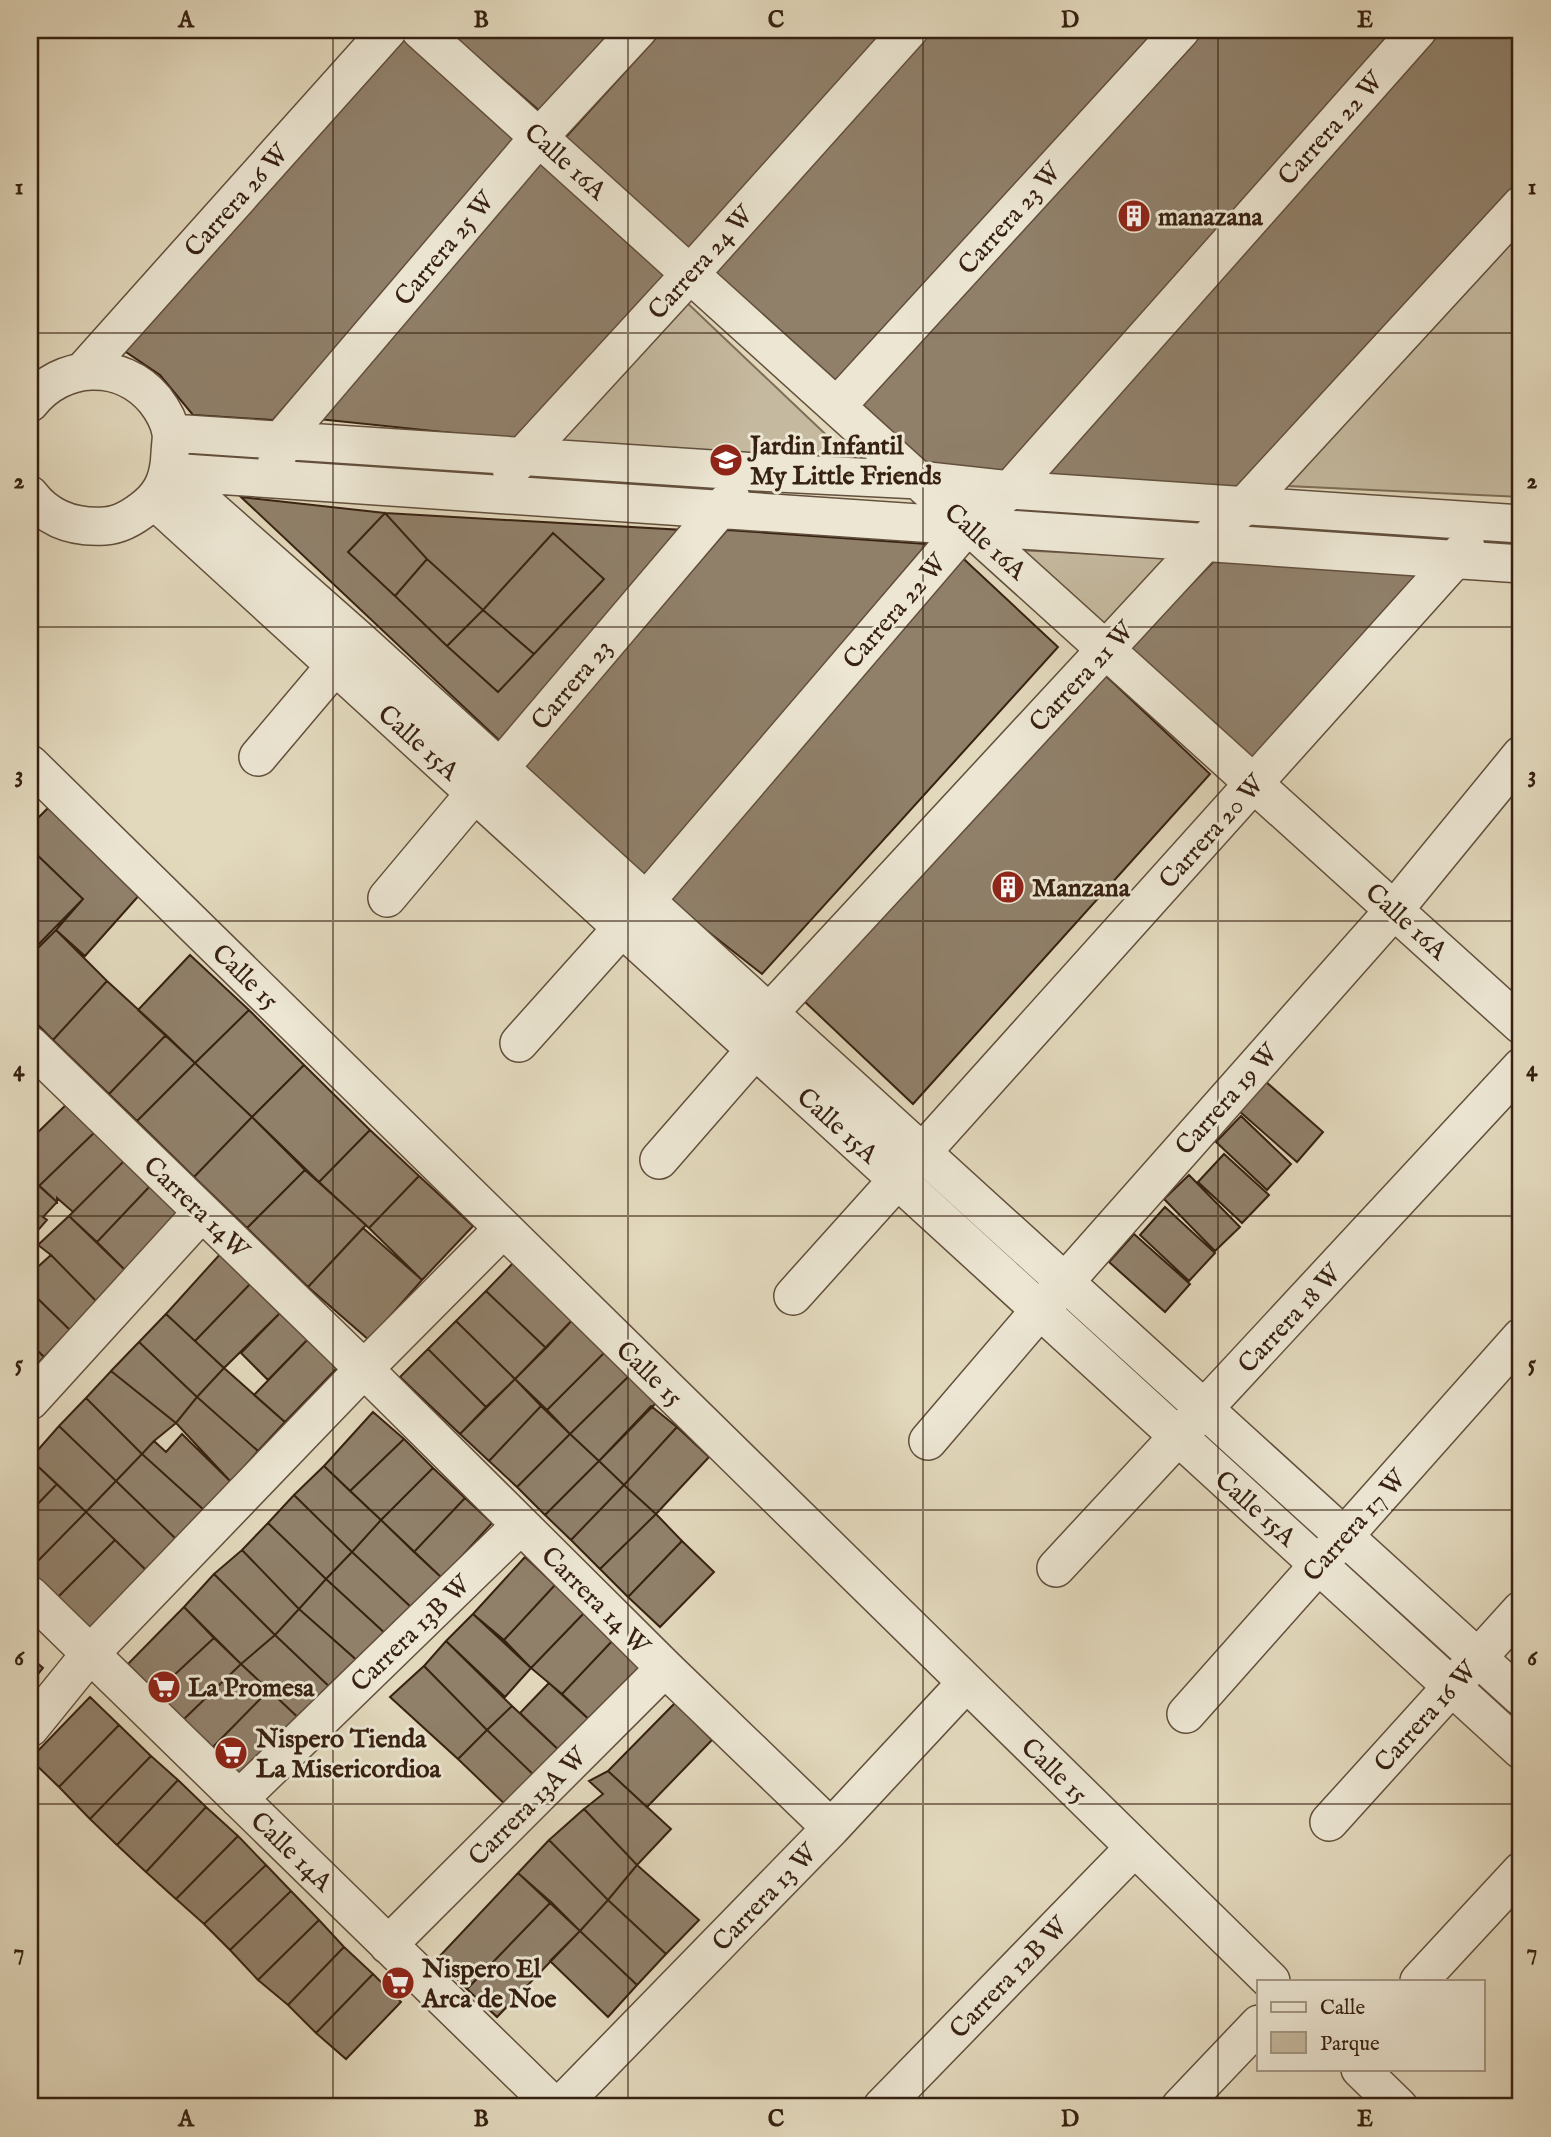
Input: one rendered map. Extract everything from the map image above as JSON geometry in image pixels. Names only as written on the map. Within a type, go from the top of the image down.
[{"type":"street","name":"Carrera 26 W","points":[[84,370],[388,30]]},
{"type":"street","name":"Calle 16A","points":[[420,30],[1521,1025]]},
{"type":"street","name":"Carrera 25 W","points":[[273,479],[281,440],[539,137],[638,30]]},
{"type":"street","name":"Carrera 24 W","points":[[491,494],[521,456],[690,274],[909,30]]},
{"type":"street","name":"Carrera 23 W","points":[[837,406],[1181,30]]},
{"type":"street","name":"Carrera 22 W","points":[[519,1043],[634,914],[968,525],[1010,490],[1418,30]]},
{"type":"street","name":"Carrera 21 W","points":[[659,1160],[755,1049],[769,1013],[1205,542],[1244,506],[1521,205]]},
{"type":"street","points":[[30,402],[38,391],[60,377],[84,370],[107,371],[130,379],[148,392],[163,410],[171,433],[162,486],[134,517],[111,526],[85,527],[60,520],[38,506],[30,495]]},
{"type":"street","points":[[171,433],[757,472],[919,480],[1010,490],[1505,523]]},
{"type":"street","name":"Carrera 23","points":[[387,898],[719,510],[757,472]]},
{"type":"street","points":[[162,486],[273,479],[1521,564]]},
{"type":"street","name":"Calle 15A","points":[[162,486],[634,914],[755,1049],[1521,1750]]},
{"type":"street","name":"Carrera 20 W","points":[[793,1296],[1455,560],[1505,523]]},
{"type":"street","points":[[258,757],[346,652]]},
{"type":"street","name":"Carrera 19 W","points":[[928,1441],[1040,1310],[1394,910],[1521,755]]},
{"type":"street","name":"Calle 15","points":[[35,780],[503,1229],[1270,1980]]},
{"type":"street","name":"Calle 15A","points":[[634,914],[769,1013],[1521,1697]]},
{"type":"street","name":"Carrera 14W","points":[[36,1064],[202,1212],[364,1369]]},
{"type":"street","name":"Carrera 18 W","points":[[1056,1568],[1521,1067]]},
{"type":"street","points":[[30,1401],[202,1212]]},
{"type":"street","points":[[30,1728],[90,1654],[364,1369],[503,1229]]},
{"type":"street","name":"Carrera 17 W","points":[[1186,1714],[1521,1337]]},
{"type":"street","name":"Carrera 14 W","points":[[364,1369],[664,1668],[831,1828]]},
{"type":"street","name":"Carrera 13B W","points":[[239,1799],[521,1525]]},
{"type":"street","name":"Calle 14A","points":[[30,1595],[557,2107]]},
{"type":"street","name":"Carrera 16 W","points":[[1329,1822],[1521,1610]]},
{"type":"street","name":"Carrera 13A W","points":[[388,1945],[664,1668]]},
{"type":"street","name":"Carrera 13 W","points":[[557,2107],[831,1828],[966,1682]]},
{"type":"street","name":"Carrera 12B W","points":[[882,2107],[1134,1848]]},
{"type":"street","points":[[1420,1980],[1521,1871]]},
{"type":"street","points":[[1180,2107],[1257,2026]]},
{"type":"street","points":[[1361,2070],[1399,2107]]},
{"type":"green space","points":[[1521,228],[1521,497],[1288,486]]},
{"type":"green space","points":[[681,297],[859,466],[552,442]]},
{"type":"green space","points":[[1015,550],[1177,558],[1102,635]]},
{"type":"building","points":[[396,30],[517,141],[273,420],[193,415],[160,375],[120,348]]},
{"type":"building","points":[[446,30],[620,30],[542,113]]},
{"type":"building","points":[[663,30],[898,30],[689,262],[565,138]]},
{"type":"building","points":[[929,30],[1167,30],[834,396],[709,275]]},
{"type":"building","name":"manazana","points":[[1196,30],[1410,30],[1010,481],[931,474],[850,403]]},
{"type":"building","name":"manazana","points":[[1436,30],[1521,30],[1521,185],[1238,489],[1041,481]]},
{"type":"building","points":[[539,155],[667,275],[520,440],[318,419]]},
{"type":"building","points":[[241,497],[385,513],[683,530],[500,741]]},
{"type":"building","points":[[385,513],[427,559],[395,596],[348,552]]},
{"type":"building","points":[[727,530],[927,544],[642,879],[522,763]]},
{"type":"building","points":[[553,533],[604,579],[534,654],[483,610]]},
{"type":"building","points":[[953,549],[1058,647],[762,974],[664,897]]},
{"type":"building","points":[[427,559],[483,610],[447,646],[395,596]]},
{"type":"building","points":[[1216,559],[1426,574],[1252,766],[1129,648]]},
{"type":"building","points":[[483,610],[534,654],[498,692],[447,646]]},
{"type":"building","name":"Manzana","points":[[1104,674],[1210,774],[913,1104],[803,1000]]},
{"type":"building","points":[[48,808],[142,892],[85,956],[56,930],[83,899],[30,848],[30,826]]},
{"type":"building","points":[[30,848],[83,899],[30,953]]},
{"type":"building","points":[[56,930],[107,981],[53,1040],[30,1017],[30,956]]},
{"type":"building","points":[[190,955],[249,1010],[195,1063],[138,1010]]},
{"type":"building","points":[[107,981],[166,1035],[109,1094],[53,1040]]},
{"type":"building","points":[[249,1010],[304,1065],[252,1117],[195,1063]]},
{"type":"building","points":[[166,1035],[195,1063],[137,1121],[109,1094]]},
{"type":"building","points":[[195,1063],[252,1117],[194,1177],[137,1121]]},
{"type":"building","points":[[195,1063],[252,1117],[194,1177],[137,1121]]},
{"type":"building","points":[[304,1065],[370,1130],[319,1182],[252,1117]]},
{"type":"building","points":[[1265,1081],[1323,1132],[1297,1162],[1239,1111]]},
{"type":"building","points":[[70,1101],[98,1129],[39,1186],[30,1177],[30,1140]]},
{"type":"building","points":[[1241,1116],[1291,1164],[1267,1190],[1216,1142]]},
{"type":"building","points":[[252,1117],[305,1170],[247,1228],[194,1177]]},
{"type":"building","points":[[98,1129],[127,1158],[73,1212],[39,1186]]},
{"type":"building","points":[[370,1130],[419,1176],[369,1228],[319,1182]]},
{"type":"building","points":[[1224,1154],[1269,1195],[1242,1223],[1198,1182]]},
{"type":"building","points":[[127,1158],[151,1185],[97,1242],[69,1216]]},
{"type":"building","points":[[305,1170],[366,1225],[308,1287],[247,1228]]},
{"type":"building","points":[[1189,1175],[1240,1227],[1215,1251],[1164,1199]]},
{"type":"building","points":[[419,1176],[473,1226],[422,1280],[369,1228]]},
{"type":"building","points":[[30,1177],[57,1202],[43,1217],[47,1220],[32,1237],[30,1235]]},
{"type":"building","points":[[151,1185],[183,1213],[128,1273],[97,1242]]},
{"type":"building","points":[[1165,1207],[1215,1253],[1189,1281],[1140,1235]]},
{"type":"building","points":[[69,1216],[128,1273],[98,1303],[38,1245]]},
{"type":"building","points":[[363,1228],[422,1280],[369,1340],[308,1287]]},
{"type":"building","points":[[1134,1234],[1190,1284],[1165,1312],[1109,1262]]},
{"type":"building","points":[[222,1252],[252,1282],[195,1341],[166,1314]]},
{"type":"building","points":[[51,1255],[98,1303],[70,1330],[30,1291],[30,1274]]},
{"type":"building","points":[[515,1261],[577,1315],[546,1348],[486,1291]]},
{"type":"building","points":[[252,1282],[282,1311],[224,1368],[195,1341]]},
{"type":"building","points":[[30,1291],[70,1330],[44,1357],[30,1343]]},
{"type":"building","points":[[486,1291],[546,1348],[515,1379],[456,1321]]},
{"type":"building","points":[[282,1311],[310,1337],[268,1380],[241,1353]]},
{"type":"building","points":[[166,1314],[224,1368],[197,1397],[139,1342]]},
{"type":"building","points":[[577,1315],[608,1349],[547,1410],[515,1379]]},
{"type":"building","points":[[456,1321],[515,1379],[486,1407],[428,1349]]},
{"type":"building","points":[[310,1337],[339,1366],[285,1422],[254,1395]]},
{"type":"building","points":[[139,1342],[197,1397],[176,1423],[111,1371]]},
{"type":"building","points":[[30,1343],[44,1357],[30,1372]]},
{"type":"building","points":[[428,1349],[486,1407],[460,1434],[400,1377]]},
{"type":"building","points":[[608,1349],[633,1372],[570,1434],[547,1410]]},
{"type":"building","points":[[224,1368],[285,1422],[258,1451],[197,1397]]},
{"type":"building","points":[[111,1371],[176,1423],[142,1454],[86,1398]]},
{"type":"building","points":[[633,1372],[660,1399],[599,1461],[570,1434]]},
{"type":"building","points":[[515,1379],[541,1406],[489,1461],[460,1434]]},
{"type":"building","points":[[197,1397],[258,1451],[231,1482],[176,1423]]},
{"type":"building","points":[[86,1398],[142,1454],[116,1481],[59,1426]]},
{"type":"building","points":[[541,1406],[570,1434],[517,1487],[489,1461]]},
{"type":"building","points":[[651,1406],[677,1427],[624,1485],[599,1461]]},
{"type":"building","points":[[373,1412],[404,1439],[350,1491],[324,1466]]},
{"type":"building","points":[[59,1426],[116,1481],[86,1512],[30,1459]]},
{"type":"building","points":[[677,1427],[709,1457],[656,1514],[624,1485]]},
{"type":"building","points":[[182,1434],[231,1482],[204,1510],[142,1454],[154,1441],[166,1452]]},
{"type":"building","points":[[570,1434],[599,1461],[545,1515],[517,1487]]},
{"type":"building","points":[[404,1439],[433,1468],[381,1520],[350,1491]]},
{"type":"building","points":[[142,1454],[204,1510],[177,1540],[116,1481]]},
{"type":"building","points":[[30,1459],[57,1484],[30,1512]]},
{"type":"building","points":[[599,1461],[624,1485],[571,1540],[545,1515]]},
{"type":"building","points":[[324,1466],[381,1520],[352,1552],[294,1495]]},
{"type":"building","points":[[433,1468],[465,1498],[414,1552],[381,1520]]},
{"type":"building","points":[[116,1481],[177,1540],[147,1571],[86,1512]]},
{"type":"building","points":[[57,1484],[86,1512],[30,1569],[30,1512]]},
{"type":"building","points":[[624,1485],[656,1514],[600,1569],[571,1540]]},
{"type":"building","points":[[294,1495],[352,1552],[326,1579],[268,1523]]},
{"type":"building","points":[[465,1498],[492,1523],[442,1578],[414,1552]]},
{"type":"building","points":[[86,1512],[115,1540],[57,1598],[30,1569]]},
{"type":"building","points":[[656,1514],[682,1541],[628,1597],[600,1569]]},
{"type":"building","points":[[381,1520],[442,1578],[412,1608],[352,1552]]},
{"type":"building","points":[[268,1523],[326,1579],[299,1609],[242,1550]]},
{"type":"building","points":[[115,1540],[147,1571],[89,1630],[57,1598]]},
{"type":"building","points":[[682,1541],[714,1572],[660,1627],[628,1597]]},
{"type":"building","points":[[242,1550],[299,1609],[275,1635],[214,1574]]},
{"type":"building","points":[[352,1552],[412,1608],[387,1635],[326,1579]]},
{"type":"building","points":[[525,1557],[555,1585],[504,1640],[473,1614]]},
{"type":"building","points":[[214,1574],[275,1635],[241,1664],[184,1607]]},
{"type":"building","points":[[326,1579],[387,1635],[360,1663],[299,1609]]},
{"type":"building","points":[[555,1585],[586,1611],[531,1668],[504,1640]]},
{"type":"building","points":[[184,1607],[214,1638],[156,1692],[128,1664]]},
{"type":"building","points":[[299,1609],[360,1663],[335,1692],[275,1635]]},
{"type":"building","points":[[586,1611],[615,1638],[562,1694],[531,1668]]},
{"type":"building","points":[[473,1614],[531,1668],[505,1697],[446,1641]]},
{"type":"building","points":[[275,1635],[335,1692],[304,1723],[241,1664]]},
{"type":"building","points":[[214,1638],[241,1664],[183,1720],[156,1692]]},
{"type":"building","points":[[615,1638],[647,1671],[594,1724],[562,1694]]},
{"type":"building","points":[[446,1641],[512,1706],[487,1730],[424,1666]]},
{"type":"building","points":[[30,1657],[43,1668],[30,1684]]},
{"type":"building","points":[[241,1664],[269,1690],[211,1749],[183,1720]]},
{"type":"building","points":[[424,1666],[487,1730],[458,1759],[390,1697]]},
{"type":"building","points":[[549,1683],[594,1724],[564,1755],[520,1713]]},
{"type":"building","points":[[269,1690],[304,1723],[246,1783],[211,1749]]},
{"type":"building","points":[[90,1697],[119,1725],[59,1787],[30,1759]]},
{"type":"building","points":[[675,1703],[712,1740],[647,1807],[608,1771]]},
{"type":"building","points":[[512,1706],[564,1755],[540,1781],[487,1730]]},
{"type":"building","points":[[119,1725],[151,1756],[90,1819],[59,1787]]},
{"type":"building","points":[[487,1730],[540,1781],[511,1810],[458,1759]]},
{"type":"building","points":[[151,1756],[178,1780],[117,1845],[90,1819]]},
{"type":"building","points":[[608,1771],[671,1829],[637,1865],[584,1809],[603,1794],[589,1781]]},
{"type":"building","points":[[178,1780],[206,1807],[146,1872],[117,1845]]},
{"type":"building","points":[[206,1807],[238,1836],[176,1899],[146,1872]]},
{"type":"building","points":[[584,1809],[637,1865],[608,1900],[549,1840]]},
{"type":"building","points":[[238,1836],[266,1865],[204,1924],[176,1899]]},
{"type":"building","points":[[549,1840],[608,1900],[580,1931],[518,1873]]},
{"type":"building","points":[[266,1865],[291,1891],[230,1950],[204,1924]]},
{"type":"building","points":[[637,1865],[699,1920],[666,1954],[608,1900]]},
{"type":"building","points":[[518,1873],[551,1902],[467,1989],[437,1959]]},
{"type":"building","points":[[291,1891],[319,1920],[258,1980],[230,1950]]},
{"type":"building","points":[[608,1900],[666,1954],[637,1985],[580,1931]]},
{"type":"building","points":[[551,1902],[580,1931],[497,2017],[467,1989]]},
{"type":"building","points":[[319,1920],[344,1947],[288,2005],[258,1980]]},
{"type":"building","points":[[580,1931],[637,1985],[608,2017],[550,1961]]},
{"type":"building","points":[[344,1947],[373,1974],[316,2033],[288,2005]]},
{"type":"building","points":[[373,1974],[401,2002],[346,2059],[316,2033]]},
{"type":"place","name":"manazana","points":[[1134,216]]},
{"type":"place","name":"Jardin Infantil My Little Friends","points":[[726,460]]},
{"type":"place","name":"Manzana","points":[[1008,887]]},
{"type":"place","name":"La Promesa","points":[[164,1687]]},
{"type":"place","name":"Nispero Tienda La Misericordioa","points":[[231,1753]]},
{"type":"place","name":"Nispero El Arca de Noe","points":[[398,1983]]}]
